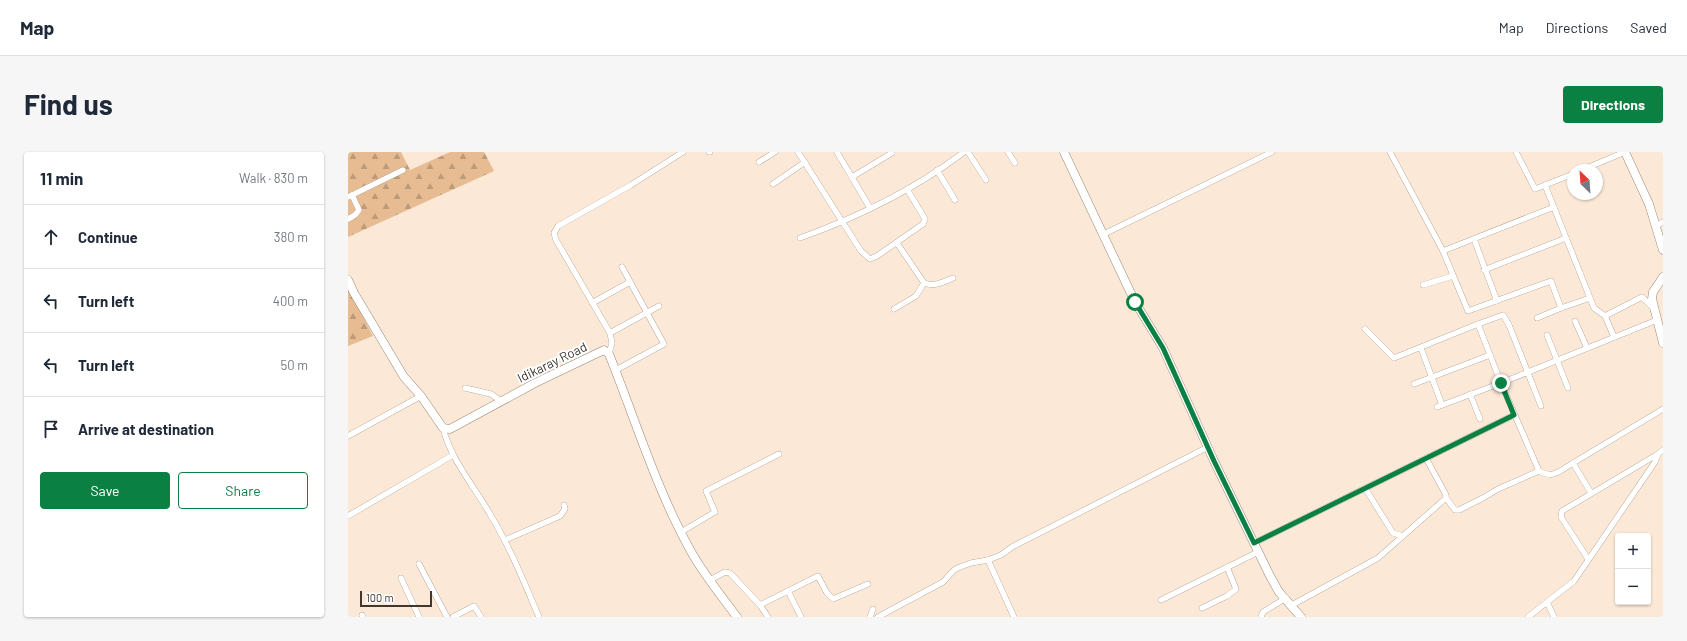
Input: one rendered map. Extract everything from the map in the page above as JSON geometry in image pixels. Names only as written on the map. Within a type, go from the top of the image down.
[{"type":"street","points":[[683,152],[631,185],[558,226],[554,233],[556,240],[610,333],[612,343],[609,354],[645,449],[681,532],[694,556],[737,617]]},
{"type":"street","points":[[759,162],[774,152]]},
{"type":"street","points":[[798,152],[861,252],[870,259],[877,256],[919,228],[925,219],[907,189]]},
{"type":"street","points":[[837,152],[870,208]]},
{"type":"street","points":[[852,177],[892,152]]},
{"type":"street","points":[[800,238],[843,222],[907,189],[964,152]]},
{"type":"street","points":[[968,152],[986,180]]},
{"type":"street","points":[[1008,152],[1015,163]]},
{"type":"street","points":[[1064,152],[1135,302],[1163,348],[1258,552],[1279,592],[1286,598],[1301,617]]},
{"type":"street","points":[[1102,234],[1272,152]]},
{"type":"street","points":[[1390,152],[1443,251],[1468,311],[1551,281],[1562,308]]},
{"type":"street","points":[[1516,152],[1535,189],[1567,176]]},
{"type":"street","points":[[1596,164],[1625,152],[1660,224],[1663,250]]},
{"type":"street","points":[[773,184],[805,162]]},
{"type":"street","points":[[348,218],[355,215],[359,210],[350,196],[403,170]]},
{"type":"street","points":[[937,170],[956,200]]},
{"type":"street","points":[[1545,185],[1594,308],[1605,316],[1614,337]]},
{"type":"street","points":[[1443,251],[1554,207]]},
{"type":"street","points":[[1484,270],[1566,238]]},
{"type":"street","points":[[1474,239],[1484,270],[1497,301]]},
{"type":"street","points":[[897,243],[924,283],[930,285],[938,284],[953,278]]},
{"type":"street","points":[[616,370],[664,344],[622,267]]},
{"type":"street","points":[[1423,285],[1453,276]]},
{"type":"street","points":[[1663,277],[1653,292],[1654,309],[1663,343]]},
{"type":"street","points":[[592,303],[630,282]]},
{"type":"street","points":[[349,283],[404,377],[421,396],[443,428],[447,444],[491,515],[504,540],[537,616]]},
{"type":"street","points":[[894,309],[916,296],[924,283]]},
{"type":"street","points":[[1605,316],[1642,297],[1654,309]]},
{"type":"street","points":[[1537,318],[1590,298]]},
{"type":"street","points":[[610,333],[659,306]]},
{"type":"street","points":[[1365,329],[1394,358],[1503,315],[1509,325],[1541,406]]},
{"type":"street","points":[[1421,348],[1432,377],[1440,406],[1657,320]]},
{"type":"street","points":[[1575,321],[1586,348]]},
{"type":"street","points":[[1478,324],[1514,415],[1539,471],[1545,475],[1553,476],[1663,409]]},
{"type":"street","points":[[1547,335],[1568,388]]},
{"type":"street","name":"Idikaray Road","points":[[443,428],[450,429],[501,401],[604,350],[609,354]]},
{"type":"street","points":[[1414,384],[1490,355]]},
{"type":"street","points":[[465,388],[491,394],[501,401]]},
{"type":"street","points":[[1470,394],[1480,419]]},
{"type":"street","points":[[348,436],[421,396]]},
{"type":"street","points":[[1254,543],[1514,415]]},
{"type":"street","points":[[878,617],[944,582],[954,570],[971,563],[988,560],[1208,447]]},
{"type":"street","points":[[1588,559],[1561,516],[1562,511],[1663,450]]},
{"type":"street","points":[[681,532],[715,512],[706,491],[779,454]]},
{"type":"street","points":[[1528,617],[1574,581],[1655,462],[1658,454]]},
{"type":"street","points":[[348,516],[453,455]]},
{"type":"street","points":[[1426,458],[1446,495],[1446,498],[1455,510],[1459,510],[1483,498],[1498,488],[1539,471]]},
{"type":"street","points":[[1573,463],[1591,493]]},
{"type":"street","points":[[1365,488],[1393,533],[1403,536]]},
{"type":"street","points":[[1292,605],[1378,558],[1446,498]]},
{"type":"street","points":[[504,540],[560,516],[565,509],[564,505]]},
{"type":"street","points":[[1161,600],[1258,552]]},
{"type":"street","points":[[988,560],[1014,617]]},
{"type":"street","points":[[419,564],[447,617]]},
{"type":"street","points":[[1202,608],[1236,590],[1227,567]]},
{"type":"street","points":[[710,580],[725,572],[730,573],[760,605],[768,617]]},
{"type":"street","points":[[760,605],[818,576],[827,593],[833,599],[868,584]]},
{"type":"street","points":[[401,578],[419,617]]},
{"type":"street","points":[[788,592],[801,617]]},
{"type":"street","points":[[1261,617],[1263,612],[1286,598]]},
{"type":"street","points":[[1546,602],[1554,617]]},
{"type":"street","points":[[453,617],[474,606],[481,617]]},
{"type":"street","points":[[870,617],[873,609]]},
{"type":"green space","points":[[348,152],[401,152],[410,170],[450,152],[484,152],[494,171],[348,237]]},
{"type":"green space","points":[[348,288],[373,336],[348,346]]},
{"type":"route","points":[[1135,302],[1163,348],[1214,461],[1254,543],[1514,415],[1501,383]]}]
